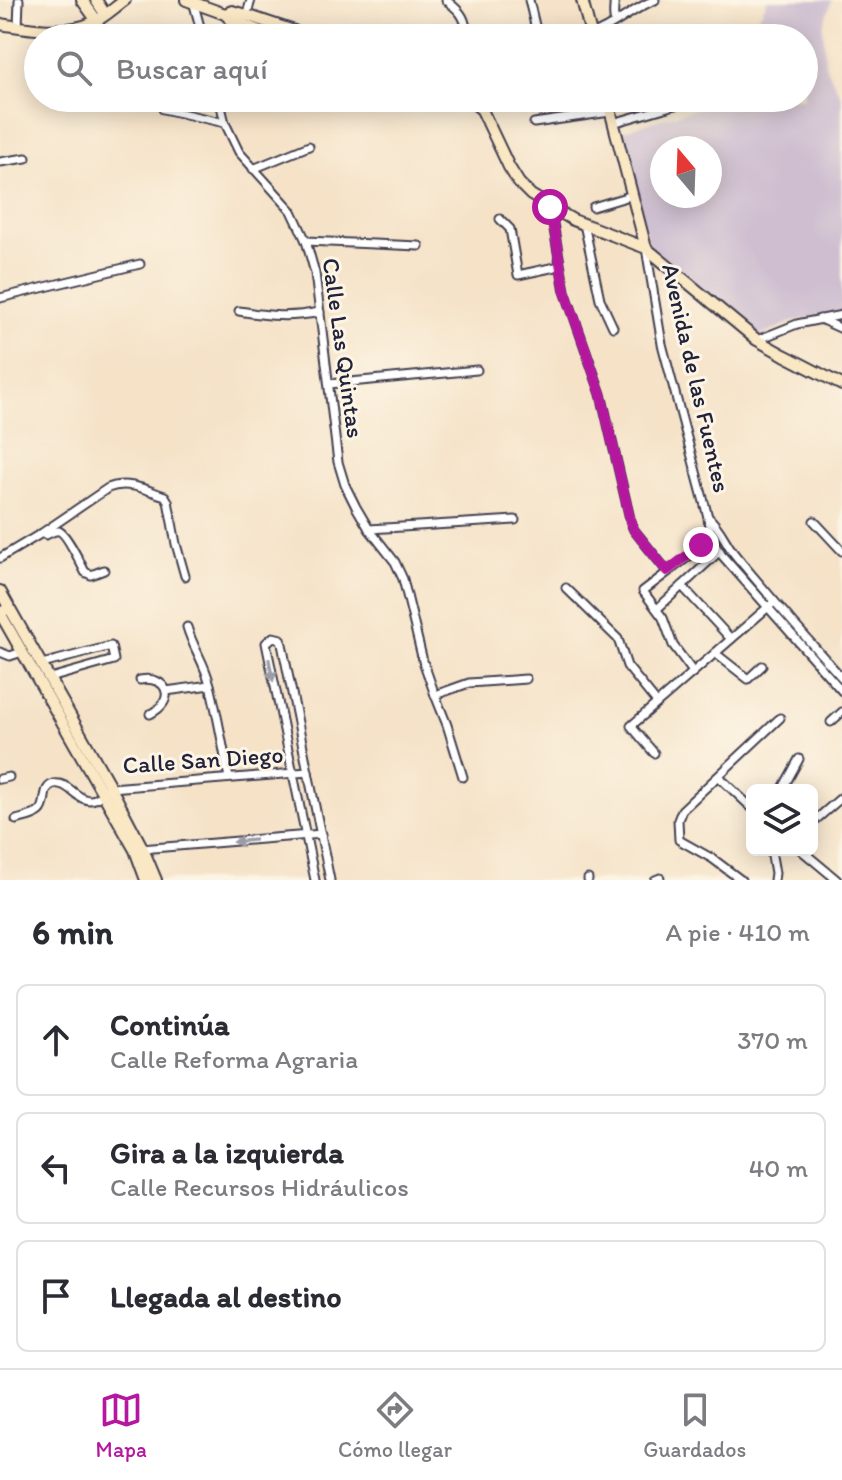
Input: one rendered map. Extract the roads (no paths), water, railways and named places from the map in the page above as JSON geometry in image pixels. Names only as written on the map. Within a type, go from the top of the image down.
[{"type":"main road","points":[[82,0],[101,18]]},
{"type":"main road","points":[[96,0],[101,18]]},
{"type":"main road","points":[[88,24],[125,0]]},
{"type":"main road","points":[[190,0],[230,19],[262,24]]},
{"type":"main road","points":[[582,0],[589,24]]},
{"type":"main road","points":[[244,20],[251,24]]},
{"type":"main road","points":[[0,24],[24,27]]},
{"type":"main road","points":[[483,112],[519,183],[531,195],[584,224],[646,248],[757,340],[841,387]]},
{"type":"main road","points":[[610,112],[646,248]]},
{"type":"main road","points":[[0,591],[22,652],[107,790]]},
{"type":"main road","points":[[5,610],[50,678],[156,880]]},
{"type":"main road","points":[[139,850],[146,880]]},
{"type":"street","points":[[18,27],[19,0]]},
{"type":"street","points":[[190,0],[198,24]]},
{"type":"street","points":[[244,20],[251,0]]},
{"type":"street","points":[[446,0],[464,18],[465,24]]},
{"type":"street","points":[[529,0],[535,24]]},
{"type":"street","points":[[613,24],[655,0]]},
{"type":"street","points":[[614,4],[615,22]]},
{"type":"street","points":[[614,4],[627,14]]},
{"type":"street","points":[[176,112],[225,123]]},
{"type":"street","name":"Calle Las Quintas","points":[[222,112],[239,152],[292,211],[306,241],[315,273],[338,462],[345,485],[369,529],[395,562],[403,579],[423,661],[463,777]]},
{"type":"street","points":[[534,123],[612,118],[638,112]]},
{"type":"street","points":[[253,169],[309,146]]},
{"type":"street","points":[[0,162],[26,158]]},
{"type":"street","points":[[593,207],[633,195]]},
{"type":"street","points":[[550,207],[565,291],[601,394],[631,523],[667,571]]},
{"type":"street","points":[[500,219],[510,229],[518,275],[560,266]]},
{"type":"street","points":[[584,224],[600,299],[613,327]]},
{"type":"street","points":[[306,241],[419,246]]},
{"type":"street","name":"Avenida de las Fuentes","points":[[646,248],[662,344],[711,538],[719,552],[838,675],[842,691]]},
{"type":"street","points":[[0,298],[140,264]]},
{"type":"street","points":[[239,311],[272,317],[320,312]]},
{"type":"street","points":[[757,340],[797,324],[842,315]]},
{"type":"street","points":[[818,318],[842,329]]},
{"type":"street","points":[[329,384],[477,370]]},
{"type":"street","points":[[0,558],[108,488],[127,483],[165,496],[185,576]]},
{"type":"street","name":"Avenida de las Fuentes","points":[[708,517],[716,524],[727,545],[771,605]]},
{"type":"street","points":[[369,529],[515,520]]},
{"type":"street","points":[[814,521],[842,551]]},
{"type":"street","points":[[42,533],[44,537],[55,530],[60,531],[85,572],[91,575],[104,570]]},
{"type":"street","points":[[693,672],[673,645],[657,609],[643,591],[720,534]]},
{"type":"street","points":[[657,609],[727,545]]},
{"type":"street","points":[[682,586],[731,639]]},
{"type":"street","points":[[566,588],[618,639],[627,666],[657,703]]},
{"type":"street","points":[[654,753],[631,726],[771,605]]},
{"type":"street","points":[[187,627],[191,644],[202,659],[210,685],[229,778]]},
{"type":"street","points":[[315,880],[266,643],[273,637],[281,639],[330,880]]},
{"type":"street","points":[[42,664],[111,646],[114,660],[50,678]]},
{"type":"street","points":[[0,652],[10,656],[22,652]]},
{"type":"street","points":[[715,653],[748,679],[762,666]]},
{"type":"street","points":[[140,680],[152,678],[161,683],[166,691],[166,701],[160,709],[150,714]]},
{"type":"street","points":[[435,695],[469,683],[526,679]]},
{"type":"street","points":[[166,691],[210,685]]},
{"type":"street","points":[[279,709],[294,706]]},
{"type":"street","points":[[831,722],[842,712]]},
{"type":"street","points":[[741,880],[713,859],[679,840],[678,820],[682,810],[780,718]]},
{"type":"street","points":[[785,784],[799,759]]},
{"type":"street","name":"Calle San Diego","points":[[16,820],[43,809],[47,789],[51,785],[62,785],[87,800],[95,799],[107,790],[308,772]]},
{"type":"street","points":[[719,777],[746,802]]},
{"type":"street","points":[[818,818],[842,797]]},
{"type":"street","points":[[139,850],[322,834]]},
{"type":"street","points":[[772,856],[774,880]]},
{"type":"street","points":[[808,856],[837,880]]}]
